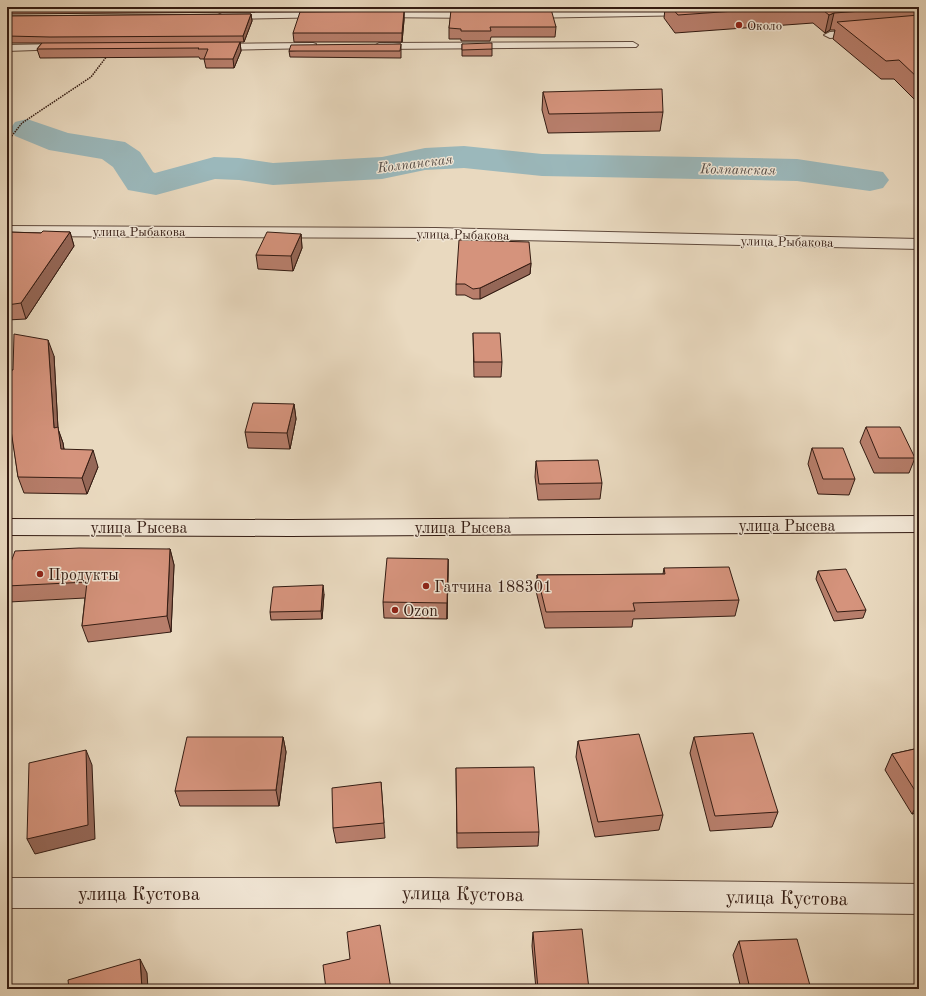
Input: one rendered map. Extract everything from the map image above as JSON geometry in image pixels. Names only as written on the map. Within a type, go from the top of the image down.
[{"type":"street","points":[[509,15],[657,10],[706,13]]},
{"type":"street","points":[[211,16],[298,11],[343,15]]},
{"type":"street","points":[[359,15],[493,15]]},
{"type":"street","points":[[830,35],[919,28]]},
{"type":"street","name":"улица Рыбакова","points":[[7,231],[436,233],[919,244]]},
{"type":"street","name":"улица Рысева","points":[[7,527],[290,528],[919,524]]},
{"type":"street","name":"улица Кустова","points":[[7,893],[427,893],[919,899]]},
{"type":"lane","points":[[371,46],[633,45]]},
{"type":"lane","points":[[204,47],[324,46]]},
{"type":"lane","points":[[7,48],[109,47]]},
{"type":"path","points":[[7,142],[22,123],[91,77],[108,55],[109,47]]},
{"type":"building","points":[[671,7],[792,7],[678,15]]},
{"type":"building","points":[[819,7],[918,7],[834,13],[829,15]]},
{"type":"building","points":[[551,9],[556,27],[490,27],[491,31],[461,31],[461,29],[449,28],[451,10]]},
{"type":"building","points":[[404,11],[402,33],[293,33],[300,12]]},
{"type":"building","points":[[251,14],[243,36],[7,36],[7,16]]},
{"type":"building","points":[[919,15],[919,79],[899,60],[886,61],[837,22]]},
{"type":"building","points":[[240,42],[233,59],[204,59],[208,49],[198,49],[199,48],[37,49],[42,43]]},
{"type":"building","points":[[492,43],[492,49],[462,50],[462,44]]},
{"type":"building","points":[[401,44],[400,51],[289,51],[291,45]]},
{"type":"building","points":[[662,89],[663,112],[549,114],[543,92]]},
{"type":"building","points":[[43,231],[70,232],[21,303],[7,305],[7,232],[41,233]]},
{"type":"building","points":[[267,232],[301,234],[291,256],[256,255]]},
{"type":"building","points":[[459,240],[529,242],[531,263],[480,288],[473,289],[465,284],[456,284]]},
{"type":"building","points":[[473,333],[500,333],[502,362],[474,362]]},
{"type":"building","points":[[14,334],[48,340],[54,428],[58,427],[61,449],[93,450],[82,478],[18,477],[8,410],[7,411],[7,371],[13,370]]},
{"type":"building","points":[[253,403],[294,404],[287,433],[245,432]]},
{"type":"building","points":[[866,427],[900,427],[915,458],[879,458]]},
{"type":"building","points":[[812,448],[843,448],[855,479],[823,479]]},
{"type":"building","points":[[598,460],[602,483],[539,484],[536,461]]},
{"type":"building","points":[[79,548],[170,549],[167,616],[82,626],[87,582],[7,586],[7,573],[15,551]]},
{"type":"building","points":[[387,558],[448,559],[447,603],[383,602]]},
{"type":"building","points":[[729,567],[739,600],[633,603],[635,611],[546,612],[537,575],[665,574],[664,568]]},
{"type":"building","points":[[846,569],[866,610],[837,612],[818,571]]},
{"type":"building","points":[[323,585],[321,611],[270,612],[273,587]]},
{"type":"building","points":[[753,733],[778,812],[715,816],[694,737]]},
{"type":"building","points":[[639,734],[663,815],[598,822],[578,741]]},
{"type":"building","points":[[187,737],[283,737],[276,790],[175,791]]},
{"type":"building","points":[[919,748],[919,797],[892,754]]},
{"type":"building","points":[[86,750],[88,825],[27,839],[29,763]]},
{"type":"building","points":[[534,767],[539,832],[457,833],[456,768]]},
{"type":"building","points":[[381,782],[384,823],[333,828],[332,788]]},
{"type":"building","points":[[380,925],[391,989],[326,989],[323,965],[350,959],[347,932]]},
{"type":"building","points":[[582,929],[589,989],[538,989],[533,932]]},
{"type":"building","points":[[797,939],[811,989],[750,989],[739,941]]},
{"type":"building","points":[[140,959],[142,989],[69,989],[68,980]]},
{"type":"waterway","name":"Колпанская","points":[[27,129],[61,143],[112,150],[127,160],[141,182],[156,184],[214,168],[239,169],[273,174],[382,168],[425,159],[464,157],[542,165],[797,170],[870,180]]},
{"type":"place","name":"Около","points":[[739,25]]},
{"type":"place","name":"Продукты","points":[[40,574]]},
{"type":"place","name":"Гатчина 188301","points":[[426,586]]},
{"type":"place","name":"Ozon","points":[[395,610]]}]
